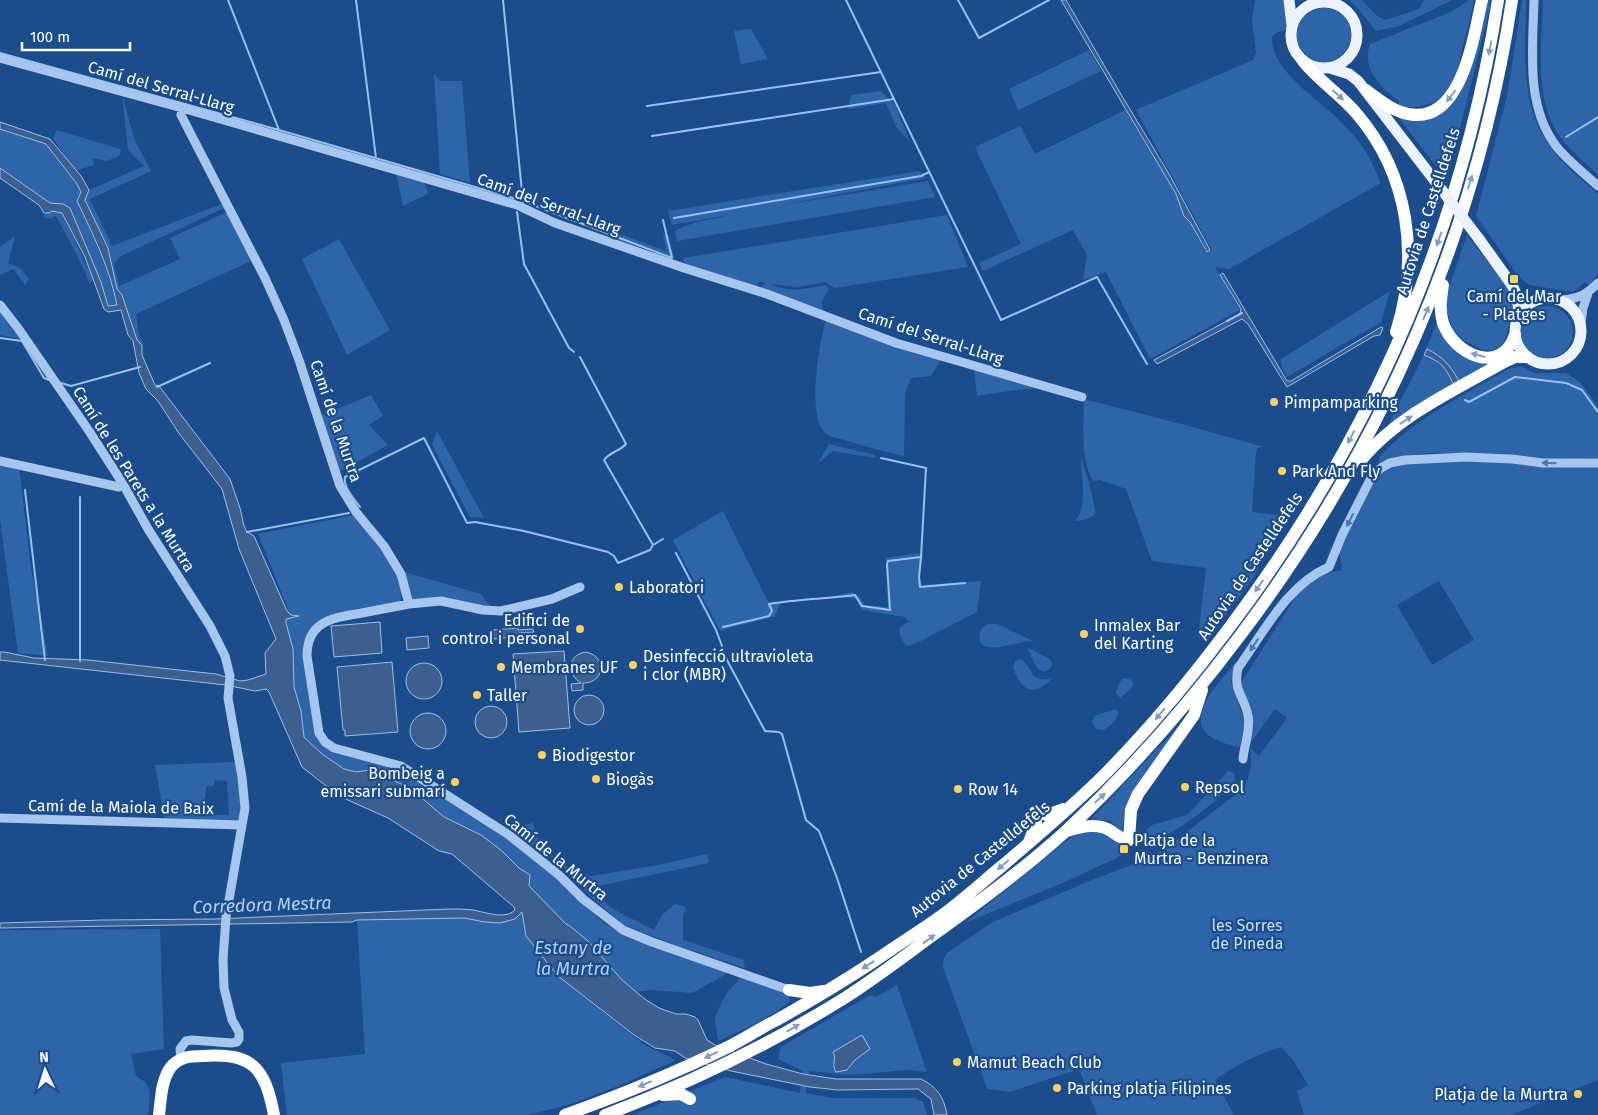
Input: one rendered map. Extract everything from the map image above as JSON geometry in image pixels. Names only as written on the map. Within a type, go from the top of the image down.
[{"type":"highway","points":[[1362,86],[1392,108],[1407,114],[1428,112],[1446,103],[1456,90],[1464,72],[1482,0]]},
{"type":"highway","name":"Autovia de Castelldefels","points":[[565,1115],[690,1065],[733,1045],[838,985],[948,910],[1072,805],[1145,732],[1202,663],[1246,605],[1314,502],[1346,447],[1382,378],[1415,304],[1456,185],[1484,78],[1498,0]]},
{"type":"highway","name":"Autovia de Castelldefels","points":[[605,1115],[705,1074],[750,1052],[816,1015],[885,970],[994,891],[1065,831],[1139,759],[1205,683],[1314,531],[1345,480],[1384,408],[1407,358],[1446,262],[1487,128],[1498,80],[1512,0]]},
{"type":"highway","points":[[1303,61],[1348,103],[1368,128],[1388,161],[1404,205],[1409,239],[1407,288],[1382,378]]},
{"type":"highway","points":[[1446,262],[1441,313],[1444,326],[1456,344],[1477,356],[1495,357],[1505,352],[1515,335]]},
{"type":"highway","points":[[1345,480],[1369,451],[1406,419],[1504,362],[1515,357],[1527,357]]},
{"type":"highway","points":[[1065,831],[1083,826],[1094,826],[1109,829],[1119,838],[1129,840],[1131,810],[1138,794],[1194,715],[1205,683]]},
{"type":"highway","points":[[1028,844],[1036,824],[1035,812],[1047,815],[1072,805]]},
{"type":"highway","points":[[789,990],[814,993],[838,985]]},
{"type":"highway","points":[[776,1020],[793,1004],[793,997],[789,990]]},
{"type":"highway","points":[[159,1115],[167,1074],[173,1065],[181,1059],[191,1056],[224,1055],[245,1060],[254,1066],[266,1084],[274,1115]]},
{"type":"main road","points":[[1288,0],[1292,25],[1292,42],[1296,52],[1303,61],[1316,67],[1330,68],[1349,74],[1362,86],[1512,285],[1518,296],[1519,314]]},
{"type":"main road","points":[[1295,0],[1313,4]]},
{"type":"main road","points":[[1292,25],[1301,11],[1313,4],[1322,2],[1332,3],[1339,5],[1349,12],[1358,32],[1357,43],[1349,58],[1341,64],[1330,68]]},
{"type":"main road","points":[[1353,52],[1354,65],[1362,86]]},
{"type":"main road","points":[[1512,285],[1526,294],[1561,300],[1575,311],[1581,323],[1580,339],[1574,352],[1564,360],[1547,364],[1535,361],[1520,351],[1515,335],[1519,314],[1527,304],[1543,298]]},
{"type":"street","points":[[1534,0],[1534,77],[1539,112],[1556,145],[1568,159],[1598,186]]},
{"type":"street","name":"Camí del Serral-Llarg","points":[[0,58],[182,108],[517,205],[555,223],[684,268],[768,294],[896,343],[1082,397]]},
{"type":"street","name":"Camí de la Murtra","points":[[182,108],[181,114],[265,278],[284,320],[340,486],[356,512],[384,546],[401,574],[409,604],[330,618],[318,627],[310,637],[307,645],[307,656],[320,733],[325,742],[334,748],[401,766],[510,835],[559,875],[583,899],[623,930],[789,990]]},
{"type":"street","points":[[1561,300],[1573,299],[1588,293],[1598,283]]},
{"type":"street","points":[[1581,323],[1588,293]]},
{"type":"street","name":"Camí de les Parets a la Murtra","points":[[0,305],[52,378],[123,484],[148,530],[210,626],[225,656],[230,676],[228,698],[243,780],[245,808],[241,825]]},
{"type":"street","points":[[1243,759],[1248,730],[1248,717],[1235,681],[1238,668],[1292,594],[1316,572],[1329,567],[1338,543],[1372,476],[1381,468],[1390,463],[1405,460],[1435,458],[1512,459],[1543,463],[1598,463]]},
{"type":"street","points":[[0,461],[119,487],[123,484]]},
{"type":"street","points":[[409,604],[441,601],[483,610],[501,611],[552,599],[580,587]]},
{"type":"street","name":"Camí de la Maiola de Baix","points":[[0,818],[241,825]]},
{"type":"street","points":[[181,1059],[180,1049],[186,1042],[192,1040],[231,1043],[239,1039],[239,1032],[232,1020],[224,988],[222,960],[241,825]]},
{"type":"green space","points":[[1255,0],[1284,0],[1286,29],[1272,36],[1273,48],[1278,60],[1295,81],[1335,116],[1363,147],[1381,183],[1229,269],[1215,267],[1240,310],[1150,359],[1106,272],[1083,280],[1087,255],[1073,230],[983,271],[979,263],[1021,244],[975,147],[1020,126],[1035,154],[1125,110],[1176,194],[1205,252],[1212,250],[1136,110],[1253,60],[1256,53],[1252,20]]},
{"type":"green space","points":[[1349,0],[1362,0],[1377,16],[1385,20],[1419,9],[1424,0],[1452,0],[1399,26],[1376,31]]},
{"type":"green space","points":[[1469,0],[1474,0],[1457,74],[1451,88],[1435,102],[1414,107],[1399,106],[1399,101],[1380,84],[1370,69],[1368,53],[1370,44],[1451,12]]},
{"type":"green space","points":[[1487,0],[1490,0],[1489,12],[1447,180],[1398,117],[1448,108]]},
{"type":"green space","points":[[1522,0],[1526,0],[1525,55],[1528,91],[1538,126],[1558,157],[1598,194],[1598,274],[1589,285],[1585,282],[1573,292],[1529,285],[1519,277],[1476,216],[1507,96]]},
{"type":"green space","points":[[1543,0],[1598,0],[1598,175],[1561,138],[1552,123],[1547,109],[1541,79]]},
{"type":"green space","points":[[1319,8],[1329,8],[1339,12],[1347,20],[1351,35],[1347,50],[1339,58],[1329,62],[1319,62],[1309,58],[1301,50],[1297,40],[1297,30],[1301,20],[1309,12]]},
{"type":"green space","points":[[751,29],[768,59],[741,64],[734,31]]},
{"type":"green space","points":[[1089,50],[1101,71],[1018,110],[1009,89]]},
{"type":"green space","points":[[434,74],[440,81],[462,81],[470,183],[440,174]]},
{"type":"green space","points":[[881,91],[895,105],[910,142],[897,128],[886,103],[848,109],[851,95]]},
{"type":"green space","points":[[122,94],[134,138],[151,171],[90,199],[112,246],[224,203],[224,208],[119,257],[114,264],[119,286],[180,259],[170,238],[227,212],[253,260],[136,314],[139,335],[144,345],[137,340],[122,295],[117,289],[108,248],[85,200],[89,190],[144,166],[128,150]]},
{"type":"green space","points":[[0,129],[46,144],[77,184],[81,192],[77,201],[100,252],[118,305],[108,307],[101,282],[70,208],[63,204],[50,203],[0,168]]},
{"type":"green space","points":[[57,130],[120,149],[119,156],[107,161],[92,158],[94,165],[75,171],[53,138]]},
{"type":"green space","points":[[920,171],[926,178],[777,206],[928,181],[935,197],[677,241],[675,231],[681,228],[729,215],[672,225],[668,211]]},
{"type":"green space","points":[[396,173],[424,181],[428,194],[403,206]]},
{"type":"green space","points":[[52,211],[62,213],[93,279],[90,284],[56,216],[51,219],[43,217],[44,213]]},
{"type":"green space","points":[[947,215],[968,267],[834,288],[825,282],[799,287],[770,284],[784,289],[805,289],[826,285],[829,289],[821,303],[824,312],[762,290],[762,286],[766,283],[758,282],[756,288],[685,265],[683,258]]},
{"type":"green space","points":[[617,233],[666,251],[663,233],[669,236],[674,258],[618,240]]},
{"type":"green space","points":[[1467,235],[1510,291],[1513,302],[1506,339],[1492,351],[1480,349],[1462,339],[1453,330],[1447,312],[1447,293]]},
{"type":"green space","points":[[15,236],[8,263],[20,268],[29,279],[25,285],[13,269],[0,275],[0,247]]},
{"type":"green space","points":[[339,239],[390,330],[347,355],[302,259]]},
{"type":"green space","points":[[1390,291],[1381,322],[1287,377],[1282,368],[1281,359]]},
{"type":"green space","points":[[1547,306],[1557,308],[1565,314],[1571,322],[1573,332],[1571,342],[1565,350],[1557,356],[1547,358],[1537,356],[1529,350],[1523,342],[1521,332],[1523,322],[1529,314],[1537,308]]},
{"type":"green space","points":[[0,312],[21,339],[0,335]]},
{"type":"green space","points":[[826,319],[941,359],[931,376],[911,378],[905,393],[904,456],[832,437],[820,426],[815,397],[816,379]]},
{"type":"green space","points":[[1438,320],[1455,346],[1466,357],[1484,362],[1496,362],[1387,427],[1420,363]]},
{"type":"green space","points":[[1523,367],[1534,373],[1566,373],[1581,383],[1598,407],[1598,458],[1548,459],[1498,453],[1429,453],[1398,457],[1379,466],[1379,458],[1406,432],[1422,420],[1508,369]]},
{"type":"green space","points":[[974,369],[1042,388],[977,396]]},
{"type":"green space","points":[[371,395],[383,416],[369,425],[388,445],[339,472],[320,416]]},
{"type":"green space","points":[[1084,399],[1264,447],[1257,448],[1256,452],[1252,512],[1285,516],[1286,519],[1253,578],[1209,638],[1198,638],[1206,568],[1152,561],[1126,489],[1100,480],[1093,481],[1084,452]]},
{"type":"green space","points":[[437,431],[484,518],[470,517],[432,445]]},
{"type":"green space","points":[[829,444],[875,455],[875,458],[833,451],[818,463]]},
{"type":"green space","points":[[1081,457],[1095,512],[1089,518],[1075,521],[1079,515],[1083,499]]},
{"type":"green space","name":"les Sorres de Pineda","points":[[1465,460],[1598,466],[1598,1080],[1511,1115],[1304,1115],[1297,1091],[1308,1085],[1293,1060],[1281,1047],[1247,1060],[1215,1080],[1234,1115],[1097,1115],[1079,1069],[1010,1092],[987,1089],[943,967],[944,958],[947,953],[993,922],[1163,850],[1244,788],[1250,768],[1250,748],[1259,756],[1287,718],[1275,709],[1251,742],[1254,725],[1241,683],[1298,593],[1321,574],[1342,570],[1339,549],[1376,475],[1406,462]],"holes":[[[1439,581],[1474,640],[1432,665],[1397,605]]]},
{"type":"green space","points":[[0,463],[19,466],[31,568],[48,656],[18,653],[0,520]]},
{"type":"green space","points":[[723,511],[768,602],[780,604],[775,616],[720,631],[673,540]]},
{"type":"green space","points":[[354,515],[379,544],[395,569],[402,593],[399,603],[324,618],[308,632],[303,646],[317,730],[321,742],[398,768],[498,831],[552,873],[604,923],[632,939],[728,973],[692,993],[653,990],[636,992],[529,886],[530,875],[519,868],[502,851],[481,835],[444,817],[410,788],[370,770],[356,772],[344,769],[322,754],[304,737],[301,711],[294,687],[293,649],[286,623],[286,619],[297,616],[291,615],[287,611],[288,609],[258,534]]},
{"type":"green space","points":[[919,553],[923,556],[920,576],[922,585],[981,581],[977,612],[913,645],[906,646],[899,632],[899,629],[904,624],[909,622],[905,617],[862,610],[856,599],[835,596],[852,592],[860,597],[864,605],[888,607],[886,558]]},
{"type":"green space","points":[[404,572],[481,594],[493,608],[445,597],[411,600]]},
{"type":"green space","points":[[988,624],[997,624],[1035,642],[1026,641],[988,647],[980,641],[980,633],[983,627]]},
{"type":"green space","points":[[1027,648],[1050,659],[1052,664],[1050,669],[1043,672],[1037,668]]},
{"type":"green space","points":[[1021,659],[1035,677],[1051,679],[1038,689],[1033,690],[1023,685],[1013,667],[1015,661]]},
{"type":"green space","points":[[1236,662],[1231,681],[1245,724],[1239,748],[1214,739],[1207,734],[1202,726],[1201,717],[1209,696]]},
{"type":"green space","points":[[1125,678],[1132,680],[1133,684],[1131,689],[1120,698],[1116,693],[1120,682]]},
{"type":"green space","points":[[1116,709],[1118,712],[1111,725],[1103,730],[1096,729],[1092,722],[1094,716]]},
{"type":"green space","points":[[1188,716],[1126,808],[1122,831],[1110,821],[1091,819]]},
{"type":"green space","points":[[235,762],[242,800],[240,815],[237,821],[165,821],[155,765]],"holes":[[[215,780],[227,781],[229,815],[204,815],[206,787],[214,786]]]},
{"type":"green space","points":[[1228,771],[1234,773],[1235,780],[1221,796],[1182,826],[1169,834],[1150,841],[1144,832],[1152,825],[1187,815]]},
{"type":"green space","points":[[533,823],[537,837],[559,863],[524,839],[515,827]]},
{"type":"green space","points":[[1090,830],[1111,837],[1126,852],[1060,884],[965,923],[1075,834]]},
{"type":"green space","points":[[707,854],[709,863],[588,888],[613,909],[654,930],[662,915],[675,904],[686,907],[683,916],[683,940],[743,960],[745,968],[675,945],[622,924],[589,895],[559,863],[591,876],[658,865]]},
{"type":"green space","points":[[522,911],[526,936],[558,976],[646,1046],[676,1060],[621,1085],[571,1104],[528,1115],[287,1115],[281,1063],[365,1054],[357,920],[464,918],[500,923],[515,919]]},
{"type":"green space","points":[[160,929],[164,1049],[131,1054],[136,1076],[145,1082],[150,1091],[148,1115],[0,1115],[0,930]]},
{"type":"green space","points":[[741,977],[789,995],[790,1001],[747,1028],[718,1041],[715,1017],[726,994]]},
{"type":"green space","points":[[897,985],[927,1072],[908,1070],[850,1075],[809,1071],[806,1093],[832,1098],[915,1098],[923,1102],[927,1115],[632,1115],[725,1077],[800,1093],[803,1071],[778,1059],[781,1047],[870,995],[876,997]]},
{"type":"water","points":[[1061,0],[1066,0],[1169,174],[1210,250],[1207,252],[1190,222],[1184,216],[1176,194]]},
{"type":"water","name":"Estany de la Murtra","points":[[0,122],[50,139],[81,176],[89,190],[85,200],[108,248],[117,289],[122,295],[137,340],[142,345],[142,355],[155,385],[159,386],[230,479],[247,532],[254,536],[287,611],[291,615],[299,616],[286,619],[286,623],[293,649],[294,687],[301,711],[304,737],[322,754],[344,769],[356,772],[370,770],[410,788],[444,817],[481,835],[502,851],[519,868],[530,875],[529,886],[566,924],[588,941],[622,980],[659,1008],[676,1014],[686,1014],[695,1017],[707,1040],[715,1045],[766,1064],[803,1074],[836,1079],[921,1079],[939,1093],[947,1115],[934,1115],[931,1099],[918,1089],[838,1090],[810,1087],[731,1071],[685,1058],[675,1051],[655,1048],[634,1035],[558,976],[526,936],[522,912],[515,919],[500,923],[464,918],[357,920],[352,922],[0,928],[0,923],[215,919],[449,909],[473,910],[500,915],[511,913],[515,910],[514,907],[452,854],[439,851],[388,818],[339,796],[302,767],[266,689],[255,691],[226,685],[0,660],[0,652],[4,652],[34,658],[88,660],[216,674],[240,681],[266,674],[265,653],[276,639],[239,549],[222,489],[178,432],[158,401],[146,389],[139,373],[133,341],[128,335],[121,310],[108,312],[104,309],[85,257],[62,213],[52,211],[44,213],[39,205],[0,178],[0,168],[50,203],[63,204],[70,208],[101,282],[108,306],[117,305],[95,239],[77,201],[81,192],[77,184],[46,144],[0,129]]},
{"type":"water","points":[[1223,273],[1287,381],[1291,381],[1381,327],[1383,328],[1380,335],[1374,336],[1287,387],[1248,324],[1242,319],[1157,364],[1154,360],[1240,314],[1241,309],[1220,275]]},
{"type":"water","points":[[1427,349],[1446,362],[1459,381],[1454,385],[1443,366],[1424,355]]},
{"type":"water","points":[[380,622],[382,653],[334,657],[331,626]]},
{"type":"water","points":[[518,628],[518,630],[533,629],[534,632],[519,633],[519,636],[494,639],[493,630]]},
{"type":"water","points":[[428,636],[429,648],[407,650],[406,638]]},
{"type":"water","points":[[564,651],[570,728],[519,732],[513,654]]},
{"type":"water","points":[[586,652],[598,659],[601,664],[599,675],[590,682],[583,683],[583,690],[572,691],[571,684],[581,683],[573,675],[571,665],[576,656]]},
{"type":"water","points":[[392,662],[398,732],[345,736],[337,667]]},
{"type":"water","points":[[424,663],[431,664],[437,668],[441,674],[441,688],[437,694],[431,698],[424,699],[417,698],[411,694],[407,688],[406,681],[407,674],[411,668],[417,664]]},
{"type":"water","points":[[589,695],[600,699],[604,710],[600,721],[589,725],[578,721],[574,710],[578,699]]},
{"type":"water","points":[[491,706],[497,707],[502,711],[506,716],[506,728],[502,733],[497,737],[491,738],[485,737],[480,733],[476,728],[475,722],[476,716],[480,711],[485,707]]},
{"type":"water","points":[[428,713],[435,714],[441,718],[445,724],[445,738],[441,744],[435,748],[428,749],[421,748],[415,744],[411,738],[410,731],[411,724],[415,718],[421,714]]},
{"type":"water","points":[[862,1035],[870,1049],[855,1060],[847,1070],[836,1072],[833,1052]]},
{"type":"waterway","points":[[228,0],[279,130]]},
{"type":"waterway","points":[[356,0],[376,158]]},
{"type":"waterway","points":[[503,0],[523,202]]},
{"type":"waterway","points":[[846,0],[1001,320],[1097,277],[1147,364]]},
{"type":"waterway","points":[[958,0],[979,38],[1049,0]]},
{"type":"waterway","points":[[0,53],[279,130],[520,200],[672,258],[663,220]]},
{"type":"waterway","points":[[647,106],[881,72]]},
{"type":"waterway","points":[[652,136],[894,99]]},
{"type":"waterway","points":[[1566,137],[1598,117]]},
{"type":"waterway","points":[[674,218],[921,176],[929,172]]},
{"type":"waterway","points":[[517,212],[524,264],[569,348],[574,352]]},
{"type":"waterway","points":[[1227,321],[1242,313]]},
{"type":"waterway","points":[[0,338],[22,341],[44,378],[49,380]]},
{"type":"waterway","points":[[580,357],[626,444],[604,460],[653,545]]},
{"type":"waterway","points":[[157,387],[210,363]]},
{"type":"waterway","points":[[61,383],[71,386],[140,367]]},
{"type":"waterway","points":[[1465,400],[1469,402],[1515,377],[1566,383],[1582,390],[1598,412]]},
{"type":"waterway","points":[[360,507],[347,489],[345,477],[424,438],[467,523],[475,522],[524,531],[608,552],[614,556],[618,563],[650,550],[653,545],[663,539]]},
{"type":"waterway","points":[[881,458],[926,468],[921,557]]},
{"type":"waterway","points":[[25,490],[45,660]]},
{"type":"waterway","points":[[80,497],[80,661]]},
{"type":"waterway","points":[[247,532],[349,513]]},
{"type":"waterway","points":[[676,553],[716,630],[728,662],[765,731],[782,734],[806,820],[819,831],[837,878],[861,952]]},
{"type":"waterway","points":[[723,627],[769,616],[772,611],[769,604],[790,601],[855,595],[862,606],[890,610],[888,561],[921,557],[920,587],[965,583]]},
{"type":"place","name":"Camí del Mar - Platges","points":[[1514,279]]},
{"type":"place","name":"Pimpamparking","points":[[1274,402]]},
{"type":"place","name":"Park And Fly","points":[[1282,471]]},
{"type":"place","name":"Laboratori","points":[[619,587]]},
{"type":"place","name":"Edifici de control i personal","points":[[580,629]]},
{"type":"place","name":"Inmalex Bar del Karting","points":[[1084,634]]},
{"type":"place","name":"Desinfecció ultravioleta i clor (MBR)","points":[[633,665]]},
{"type":"place","name":"Membranes UF","points":[[501,667]]},
{"type":"place","name":"Taller","points":[[477,695]]},
{"type":"place","name":"Biodigestor","points":[[542,755]]},
{"type":"place","name":"Biogàs","points":[[596,779]]},
{"type":"place","name":"Bombeig a emissari submarí","points":[[455,782]]},
{"type":"place","name":"Repsol","points":[[1185,787]]},
{"type":"place","name":"Row 14","points":[[958,789]]},
{"type":"place","name":"Platja de la Murtra - Benzinera","points":[[1124,849]]},
{"type":"place","name":"Mamut Beach Club","points":[[957,1062]]},
{"type":"place","name":"Parking platja Filipines","points":[[1057,1088]]},
{"type":"place","name":"Platja de la Murtra","points":[[1578,1094]]},
{"type":"water label","name":"Corredora Mestra","points":[[262,905]]}]
